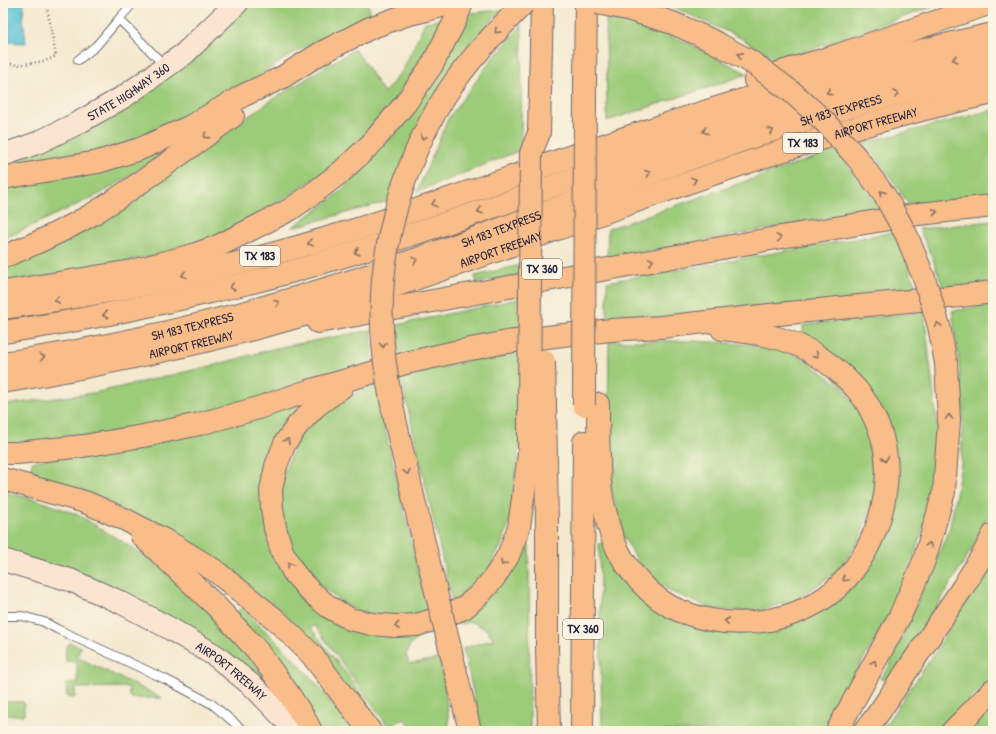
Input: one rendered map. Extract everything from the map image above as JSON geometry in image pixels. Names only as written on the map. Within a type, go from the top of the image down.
[{"type":"highway","points":[[3,178],[98,162],[140,149],[189,127],[244,95],[281,78],[321,53],[370,28],[406,15],[461,3],[455,21],[432,65],[405,104],[371,144],[341,172],[290,209],[225,243],[193,255],[132,271],[3,292]]},
{"type":"highway","points":[[470,731],[402,451],[385,369],[382,305],[385,268],[392,226],[397,205],[416,152],[440,106],[466,66],[488,40],[524,3]]},
{"type":"highway","name":"TX 360","points":[[542,3],[539,133],[537,405],[547,525],[547,649],[549,731]]},
{"type":"highway","name":"TX 360","points":[[582,731],[591,404],[584,299],[586,3]]},
{"type":"highway","points":[[597,3],[627,9],[673,23],[713,41],[753,63],[793,93],[824,121],[857,158],[885,196],[907,236],[924,278],[939,326],[946,363],[949,420],[944,492],[924,562],[900,616],[837,731]]},
{"type":"highway","points":[[641,132],[726,90],[742,84],[838,55],[991,3]]},
{"type":"highway","name":"TX 183","points":[[3,308],[140,285],[203,271],[301,246],[403,214],[641,132],[764,93],[894,56],[993,34]]},
{"type":"highway","name":"SH 183 TEXPRESS","points":[[3,332],[50,325],[137,308],[275,276],[441,225],[722,125],[900,72],[993,51]]},
{"type":"highway","name":"SH 183 TEXPRESS","points":[[3,363],[135,339],[217,320],[323,290],[417,259],[612,187],[803,120],[892,95],[993,71]]},
{"type":"highway","points":[[3,257],[36,244],[89,216],[131,190],[256,100],[281,78]]},
{"type":"highway","name":"AIRPORT FREEWAY","points":[[3,382],[102,364],[207,341],[291,319],[511,246],[800,144],[891,117],[993,93]]},
{"type":"highway","points":[[207,341],[919,214],[993,206]]},
{"type":"highway","points":[[3,453],[83,446],[143,436],[199,424],[255,409],[406,363],[507,342],[563,335],[661,327],[993,292]]},
{"type":"highway","points":[[591,404],[602,496],[613,541],[622,559],[633,574],[646,588],[662,601],[679,610],[703,618],[731,622],[764,621],[788,616],[806,608],[822,599],[851,573],[864,553],[875,531],[883,507],[886,484],[886,460],[882,437],[867,403],[854,387],[833,367],[807,350],[781,339],[745,332],[705,328],[661,327]]},
{"type":"highway","points":[[364,375],[339,389],[316,406],[297,426],[285,443],[276,466],[271,490],[274,528],[282,551],[294,573],[310,591],[329,607],[350,619],[372,624],[395,626],[417,625],[439,618],[464,608],[481,593],[494,578],[508,556],[519,527],[528,454],[537,405]]},
{"type":"highway","points":[[3,480],[85,502],[124,519],[170,542],[214,570],[276,620],[311,654],[370,731]]},
{"type":"highway","points":[[124,519],[216,606],[256,649],[288,692],[311,731]]},
{"type":"highway","points":[[864,731],[880,711],[964,587],[993,535]]},
{"type":"highway","points":[[456,731],[452,713],[458,683]]},
{"type":"highway","points":[[953,731],[993,690]]},
{"type":"main road","name":"STATE HIGHWAY 360","points":[[3,155],[37,143],[78,123],[125,96],[184,54],[237,3]]},
{"type":"main road","name":"AIRPORT FREEWAY","points":[[3,560],[70,580],[120,602],[169,628],[216,656],[255,688],[296,731]]},
{"type":"lane","points":[[78,60],[96,46],[133,3]]},
{"type":"lane","points":[[120,19],[166,67]]},
{"type":"lane","points":[[3,616],[22,616],[44,622],[165,679],[212,704],[244,731]]},
{"type":"path","points":[[3,63],[18,65],[45,61],[56,56],[47,8],[49,3]]},
{"type":"green space","points":[[245,3],[367,3],[371,13],[292,54],[231,94],[140,138],[92,153],[12,167],[10,162]]},
{"type":"green space","points":[[664,3],[943,3],[778,61],[739,37]]},
{"type":"green space","points":[[501,10],[471,42],[444,81],[389,201],[291,228],[332,199],[364,168],[406,120],[449,53],[462,14]]},
{"type":"green space","points":[[606,18],[645,26],[686,42],[748,74],[607,121]]},
{"type":"green space","points":[[442,19],[429,48],[404,87],[376,122],[336,164],[261,214],[216,237],[153,256],[3,284],[3,266],[233,127],[273,99],[355,49],[384,93],[403,70],[425,22]]},
{"type":"green space","points":[[522,25],[521,150],[417,192],[448,119],[493,58]]},
{"type":"green space","points":[[993,110],[993,196],[909,205],[883,166],[863,143]]},
{"type":"green space","points":[[157,149],[162,156],[102,193],[3,239],[3,183]]},
{"type":"green space","points":[[836,150],[880,208],[607,259],[608,229]]},
{"type":"green space","points":[[993,221],[993,287],[945,293],[933,259],[919,229]]},
{"type":"green space","points":[[894,232],[919,294],[607,323],[607,282]]},
{"type":"green space","points":[[520,265],[520,275],[477,283],[475,276]]},
{"type":"green space","points":[[522,298],[522,332],[398,357],[397,325]]},
{"type":"green space","points":[[993,305],[993,508],[972,548],[924,628],[890,680],[880,678],[889,667],[950,527],[961,466],[963,405],[952,311]]},
{"type":"green space","points":[[924,312],[939,441],[926,519],[901,596],[821,731],[602,731],[599,544],[605,543],[624,576],[744,631],[851,585],[892,444],[803,341],[803,325]]},
{"type":"green space","points":[[371,330],[373,363],[283,394],[77,441],[3,447],[3,405],[94,393],[215,365],[276,348]]},
{"type":"green space","points":[[609,341],[696,341],[774,346],[804,359],[838,384],[864,416],[872,448],[875,498],[858,543],[838,571],[798,599],[755,612],[713,609],[669,591],[639,564],[622,533],[611,486],[608,417]]},
{"type":"green space","points":[[521,350],[521,438],[509,524],[500,548],[489,568],[473,587],[452,601],[401,378],[436,368]]},
{"type":"green space","points":[[377,385],[387,438],[428,613],[395,617],[358,611],[341,602],[305,573],[291,550],[281,507],[282,477],[299,436],[335,402]]},
{"type":"green space","points":[[308,402],[264,493],[314,605],[417,631],[419,636],[409,647],[406,655],[409,664],[439,659],[446,695],[449,731],[414,731],[405,719],[388,726],[315,626],[310,627],[354,684],[386,731],[376,731],[290,623],[104,499],[64,484],[31,474],[32,462]]},
{"type":"green space","points":[[3,492],[34,499],[77,514],[162,568],[221,621],[270,684],[267,688],[3,554]]},
{"type":"green space","points":[[525,541],[529,545],[530,731],[482,731],[463,648],[494,639],[486,629],[472,622],[458,624],[456,619]]},
{"type":"green space","points":[[993,556],[993,675],[941,731],[881,731],[936,651]]},
{"type":"green space","points":[[241,608],[286,651],[314,681],[340,714],[351,731],[317,731],[234,614]]},
{"type":"green space","points":[[70,643],[81,647],[77,657],[162,698],[131,698],[129,696],[129,687],[75,688],[75,697],[67,697],[66,685],[77,683],[77,662],[66,661],[66,648]]},
{"type":"green space","points":[[3,702],[23,702],[24,714],[3,715]]},
{"type":"green space","points":[[993,706],[993,731],[970,731]]},
{"type":"water","points":[[3,3],[24,3],[23,16],[26,43],[3,42]]}]
